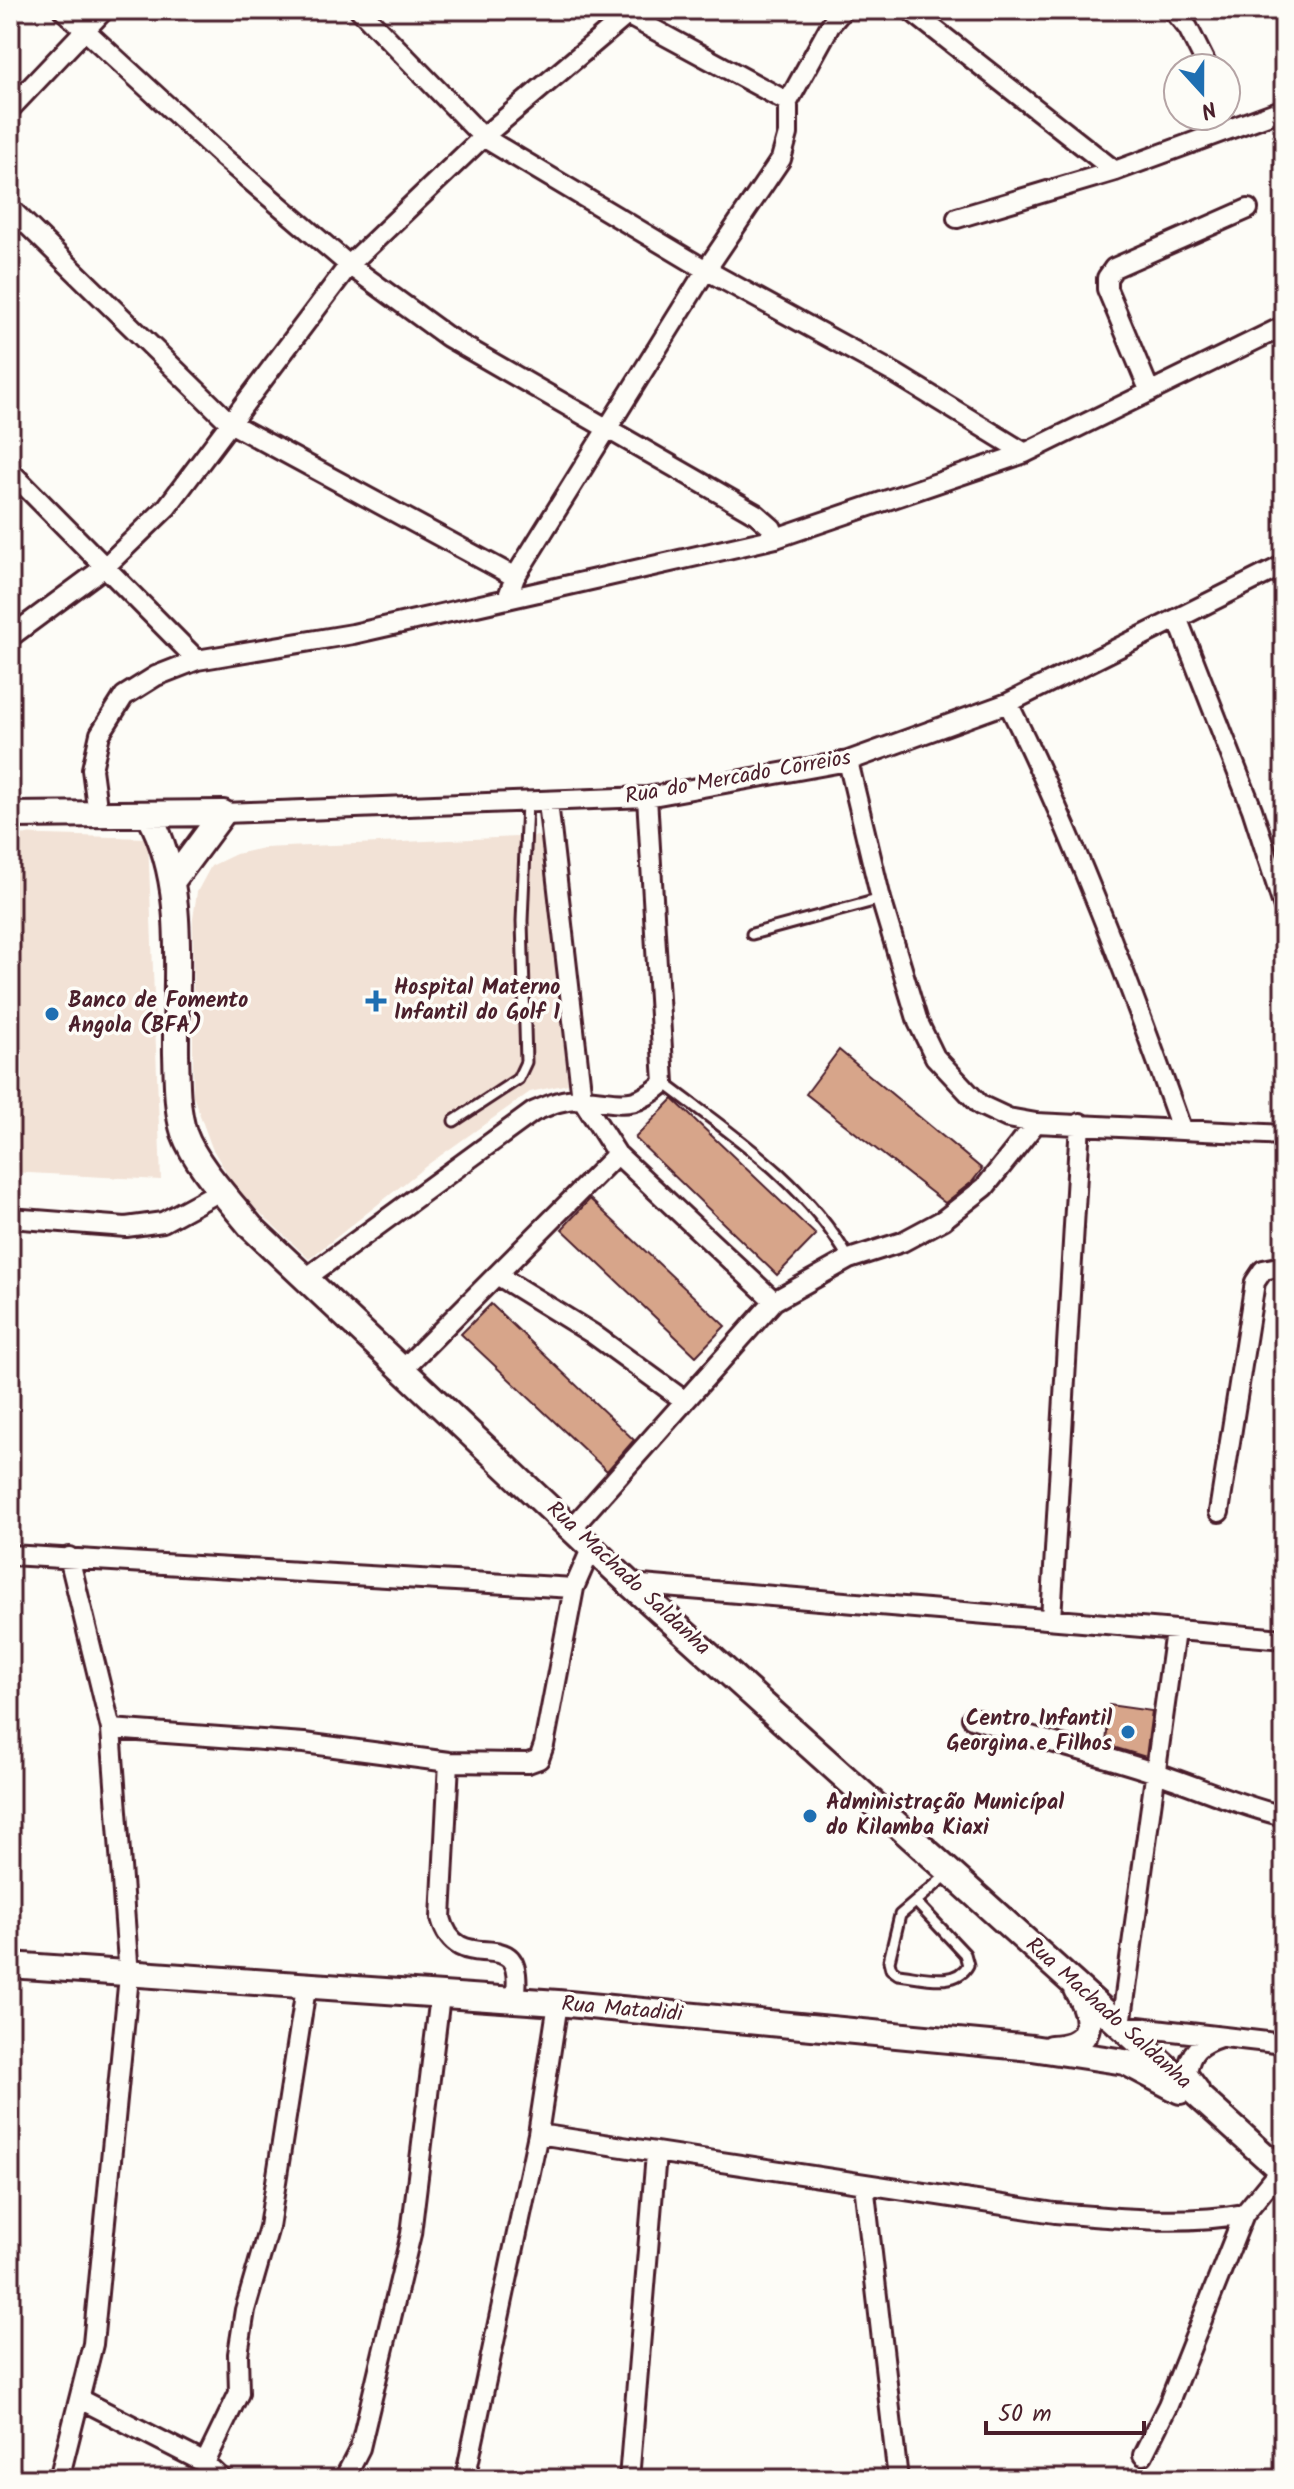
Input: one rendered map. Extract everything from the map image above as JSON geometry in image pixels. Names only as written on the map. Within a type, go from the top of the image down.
[{"type":"street","points":[[63,10],[224,158],[349,265],[448,337],[756,514],[772,528],[776,538]]},
{"type":"street","points":[[10,109],[104,10]]},
{"type":"street","points":[[360,10],[483,137],[706,270],[896,374],[1025,453]]},
{"type":"street","points":[[507,599],[515,577],[606,429],[706,270],[781,159],[788,134],[788,102],[831,24],[843,10]]},
{"type":"street","points":[[910,10],[1115,171]]},
{"type":"street","points":[[1173,10],[1188,28],[1200,52]]},
{"type":"street","points":[[10,637],[106,566],[167,507],[349,265],[483,137],[626,12],[788,102]]},
{"type":"street","points":[[1242,119],[1284,109]]},
{"type":"street","points":[[957,218],[1115,171],[1205,132]]},
{"type":"street","points":[[10,208],[230,423],[515,577]]},
{"type":"street","points":[[1150,392],[1107,289],[1107,278],[1114,268],[1248,209]]},
{"type":"street","points":[[98,815],[92,769],[100,734],[124,696],[156,676],[197,660],[353,634],[776,538],[1025,453],[1284,326]]},
{"type":"street","points":[[10,471],[197,660]]},
{"type":"street","name":"Rua do Mercado Correios","points":[[10,815],[223,813],[647,797],[848,761],[1008,703],[1284,565]]},
{"type":"street","points":[[1178,620],[1252,809],[1284,908]]},
{"type":"street","points":[[1008,703],[1063,815],[1119,953],[1181,1128]]},
{"type":"street","points":[[848,761],[881,899],[918,1022],[935,1057],[980,1105],[1008,1118],[1036,1123],[1284,1135]]},
{"type":"street","points":[[306,1278],[533,1112],[559,1101],[582,1099],[616,1105],[643,1101],[664,1083],[647,797]]},
{"type":"street","points":[[548,802],[582,1099],[617,1154],[774,1301]]},
{"type":"street","points":[[174,879],[223,813]]},
{"type":"street","name":"Rua Machado Saldanha","points":[[149,815],[165,845],[174,879],[177,1087],[185,1134],[220,1191],[251,1227],[630,1584],[1282,2171]]},
{"type":"street","points":[[572,1528],[774,1301],[849,1259],[902,1242],[943,1220],[985,1187],[1036,1123]]},
{"type":"street","points":[[1051,1619],[1080,1123]]},
{"type":"street","points":[[403,1369],[617,1154]]},
{"type":"street","points":[[10,1218],[126,1227],[163,1222],[220,1191]]},
{"type":"street","points":[[1219,1512],[1255,1282],[1263,1270],[1284,1266]]},
{"type":"street","points":[[497,1275],[593,1334],[685,1401]]},
{"type":"street","points":[[111,1729],[304,1743],[449,1762],[514,1764],[539,1759],[574,1588],[592,1547]]},
{"type":"street","points":[[10,1555],[574,1588]]},
{"type":"street","points":[[59,2479],[93,2344],[129,1976],[111,1729],[69,1557]]},
{"type":"street","points":[[630,1584],[1284,1639]]},
{"type":"street","points":[[1175,1631],[1121,2025],[1284,2044]]},
{"type":"street","points":[[972,1718],[1057,1746],[1156,1773],[1236,1805],[1284,1816]]},
{"type":"street","points":[[449,1762],[441,1918],[446,1936],[457,1946],[508,1956],[517,1964],[515,2001]]},
{"type":"street","name":"Rua Matadidi","points":[[10,1965],[129,1976],[558,2003],[1032,2048],[1125,2062],[1220,2115]]},
{"type":"street","points":[[1032,2048],[1059,2047],[1083,2037],[1089,2023],[1088,2009],[1071,1980]]},
{"type":"street","points":[[205,2463],[239,2393],[238,2354],[245,2310],[269,2227],[306,1988]]},
{"type":"street","points":[[344,2479],[360,2448],[411,2234],[440,1996]]},
{"type":"street","points":[[465,2479],[538,2134],[558,2003]]},
{"type":"street","points":[[1220,2115],[1187,2073],[1190,2056],[1203,2043],[1223,2036]]},
{"type":"street","points":[[538,2134],[1085,2216],[1202,2219],[1244,2214]]},
{"type":"street","points":[[629,2479],[656,2154]]},
{"type":"street","points":[[1143,2455],[1174,2392],[1244,2214],[1282,2171]]},
{"type":"street","points":[[864,2184],[898,2479]]},
{"type":"street","points":[[80,2399],[205,2463],[222,2479]]},
{"type":"lane","points":[[454,1121],[518,1079],[526,1062],[522,921],[527,802]]},
{"type":"lane","points":[[752,934],[881,899]]},
{"type":"lane","points":[[664,1083],[786,1177],[829,1224],[849,1259]]},
{"type":"lane","points":[[917,1903],[965,1954],[968,1965],[953,1979],[898,1974],[891,1969],[889,1961],[900,1915],[950,1871]]},
{"type":"shaded area","points":[[10,834],[148,838],[161,1180],[10,1172]]},
{"type":"shaded area","name":"Hospital Materno Infantil do Golf 1","points":[[542,836],[568,1084],[530,1092],[430,1163],[309,1259],[238,1192],[212,1148],[193,1096],[193,919],[197,892],[211,866],[236,854],[263,848]]},
{"type":"building","points":[[839,1050],[982,1169],[972,1182],[945,1203],[806,1094]]},
{"type":"building","points":[[673,1099],[816,1235],[777,1275],[635,1138]]},
{"type":"building","points":[[590,1199],[725,1326],[696,1356],[562,1229]]},
{"type":"building","points":[[491,1304],[634,1440],[607,1471],[461,1334]]},
{"type":"building","name":"Centro Infantil Georgina e Filhos","points":[[1109,1705],[1152,1711],[1146,1757],[1106,1745]]},
{"type":"place","name":"Hospital Materno Infantil do Golf 1","points":[[376,1001]]},
{"type":"place","name":"Banco de Fomento Angola (BFA)","points":[[52,1014]]},
{"type":"place","name":"Centro Infantil Georgina e Filhos","points":[[1128,1732]]},
{"type":"place","name":"Administração Municípal do Kilamba Kiaxi","points":[[810,1816]]}]
